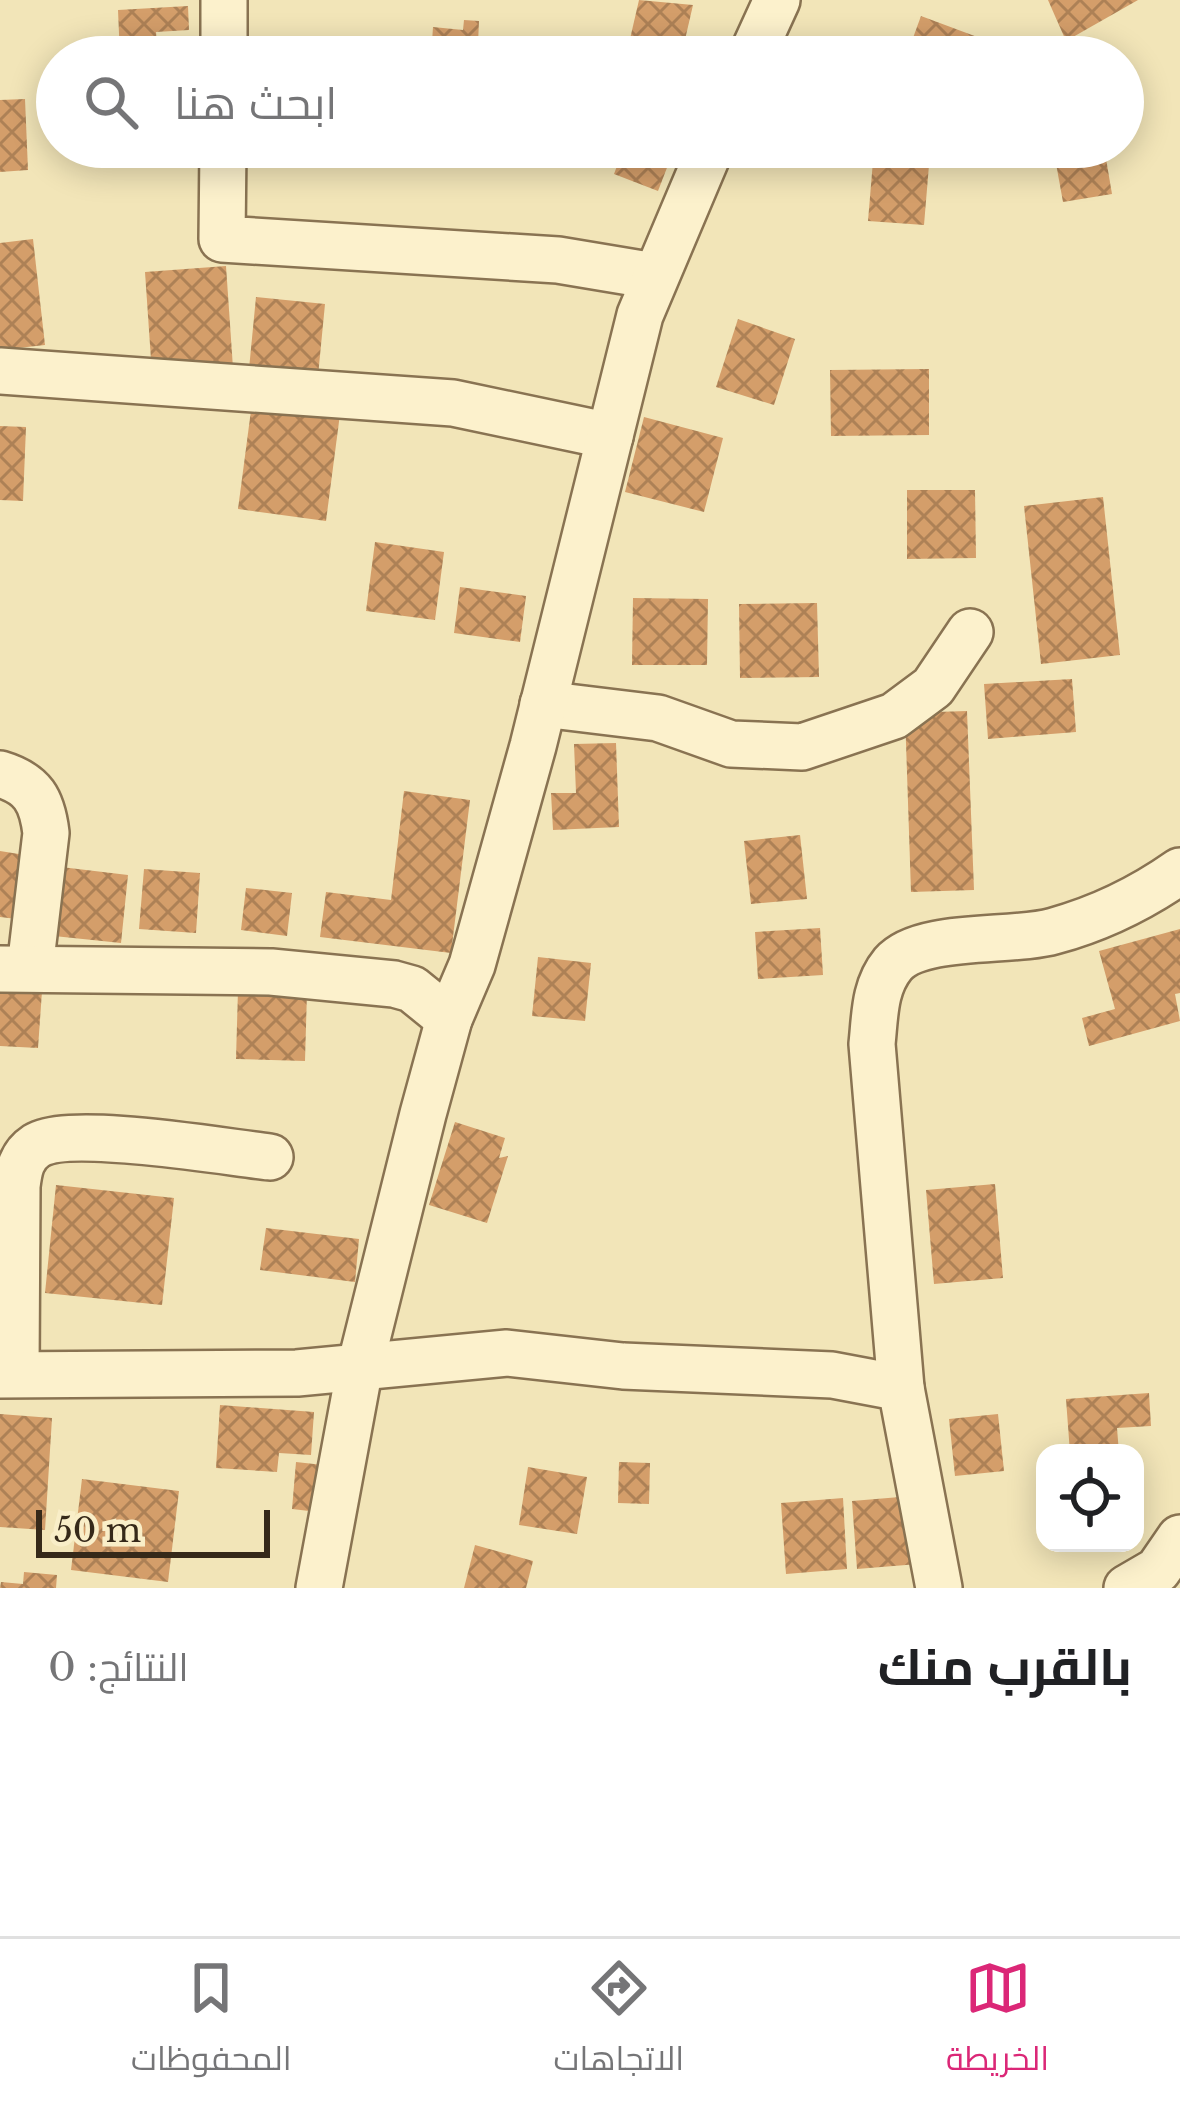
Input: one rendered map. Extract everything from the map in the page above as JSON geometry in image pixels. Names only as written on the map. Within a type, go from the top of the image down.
[{"type":"street","points":[[224,0],[224,36]]},
{"type":"street","points":[[760,36],[776,0]]},
{"type":"street","points":[[223,168],[222,239],[297,239],[559,260],[654,276]]},
{"type":"street","points":[[319,1588],[360,1367],[448,1019],[472,965],[654,276],[702,168]]},
{"type":"street","points":[[0,371],[453,403],[610,436]]},
{"type":"street","points":[[543,704],[658,718],[731,744],[802,747],[894,716],[933,686],[970,632]]},
{"type":"street","points":[[0,774],[35,792],[44,811],[46,833],[15,969],[271,972],[394,984],[412,989],[448,1019]]},
{"type":"street","points":[[939,1588],[901,1388],[872,1044],[877,996],[895,962],[922,947],[1053,932],[1093,918],[1180,871]]},
{"type":"street","points":[[270,1157],[92,1138],[49,1140],[32,1148],[21,1162],[16,1186],[8,1374],[298,1373],[507,1353],[623,1366],[832,1375],[901,1388]]},
{"type":"street","points":[[1127,1588],[1158,1570],[1180,1538]]},
{"type":"building","points":[[639,0],[693,5],[686,36],[631,36]]},
{"type":"building","points":[[1048,0],[1138,0],[1075,36],[1064,36]]},
{"type":"building","points":[[188,6],[189,30],[119,36],[118,10]]},
{"type":"building","points":[[921,16],[975,36],[914,36]]},
{"type":"building","points":[[464,20],[479,21],[478,36],[432,36],[433,27],[463,30]]},
{"type":"building","points":[[25,99],[28,170],[0,172],[0,100]]},
{"type":"building","points":[[616,168],[667,168],[658,191],[614,174]]},
{"type":"building","points":[[872,168],[929,168],[924,225],[868,221]]},
{"type":"building","points":[[1057,168],[1108,168],[1112,194],[1063,202]]},
{"type":"building","points":[[33,239],[45,345],[0,350],[0,243]]},
{"type":"building","points":[[226,266],[233,368],[152,374],[145,272]]},
{"type":"building","points":[[256,297],[325,304],[318,376],[249,369]]},
{"type":"building","points":[[738,319],[795,339],[774,405],[716,387]]},
{"type":"building","points":[[929,369],[929,435],[831,436],[830,370]]},
{"type":"building","points":[[252,403],[340,414],[326,521],[238,509]]},
{"type":"building","points":[[644,417],[723,438],[704,512],[625,492]]},
{"type":"building","points":[[0,426],[26,427],[23,501],[0,500]]},
{"type":"building","points":[[907,490],[975,490],[976,558],[907,559]]},
{"type":"building","points":[[1103,497],[1120,655],[1041,664],[1024,506]]},
{"type":"building","points":[[375,542],[444,552],[435,620],[366,611]]},
{"type":"building","points":[[460,587],[526,596],[520,642],[454,633]]},
{"type":"building","points":[[633,598],[708,599],[707,665],[632,665]]},
{"type":"building","points":[[817,603],[819,677],[740,678],[739,604]]},
{"type":"building","points":[[1072,679],[1076,732],[988,739],[984,684]]},
{"type":"building","points":[[967,711],[974,890],[911,892],[905,713]]},
{"type":"building","points":[[616,743],[619,827],[553,830],[551,793],[576,793],[574,744]]},
{"type":"building","points":[[404,791],[470,800],[451,953],[320,937],[326,892],[391,900]]},
{"type":"building","points":[[800,835],[807,899],[751,904],[744,841]]},
{"type":"building","points":[[0,851],[25,855],[17,919],[0,917]]},
{"type":"building","points":[[61,867],[128,875],[121,943],[54,936]]},
{"type":"building","points":[[144,869],[200,873],[196,933],[139,929]]},
{"type":"building","points":[[246,888],[292,893],[287,936],[241,930]]},
{"type":"building","points":[[820,928],[823,975],[758,979],[755,932]]},
{"type":"building","points":[[1180,929],[1180,993],[1175,994],[1180,1021],[1089,1046],[1082,1018],[1115,1009],[1099,951]]},
{"type":"building","points":[[538,957],[591,963],[585,1021],[532,1016]]},
{"type":"building","points":[[0,975],[43,977],[38,1048],[0,1046]]},
{"type":"building","points":[[238,990],[307,992],[305,1061],[236,1059]]},
{"type":"building","points":[[455,1122],[505,1138],[499,1158],[508,1156],[487,1223],[429,1205]]},
{"type":"building","points":[[995,1184],[1003,1278],[934,1284],[926,1190]]},
{"type":"building","points":[[56,1185],[174,1198],[162,1305],[45,1293]]},
{"type":"building","points":[[266,1228],[359,1239],[355,1282],[260,1270]]},
{"type":"building","points":[[1149,1393],[1151,1426],[1117,1428],[1118,1444],[1069,1444],[1066,1399]]},
{"type":"building","points":[[220,1405],[314,1412],[311,1455],[279,1453],[277,1472],[216,1468]]},
{"type":"building","points":[[0,1414],[52,1418],[45,1530],[0,1527]]},
{"type":"building","points":[[998,1414],[1004,1471],[955,1476],[949,1419]]},
{"type":"building","points":[[296,1462],[323,1465],[318,1512],[292,1509]]},
{"type":"building","points":[[619,1462],[650,1463],[649,1504],[618,1503]]},
{"type":"building","points":[[528,1467],[587,1477],[577,1534],[519,1525]]},
{"type":"building","points":[[82,1479],[179,1491],[168,1582],[71,1570]]},
{"type":"building","points":[[912,1496],[918,1564],[857,1569],[852,1501]]},
{"type":"building","points":[[843,1498],[847,1569],[786,1574],[781,1503]]},
{"type":"building","points":[[475,1545],[533,1561],[526,1588],[464,1588]]},
{"type":"building","points":[[24,1572],[57,1575],[56,1588],[0,1588],[1,1582],[23,1584]]}]
